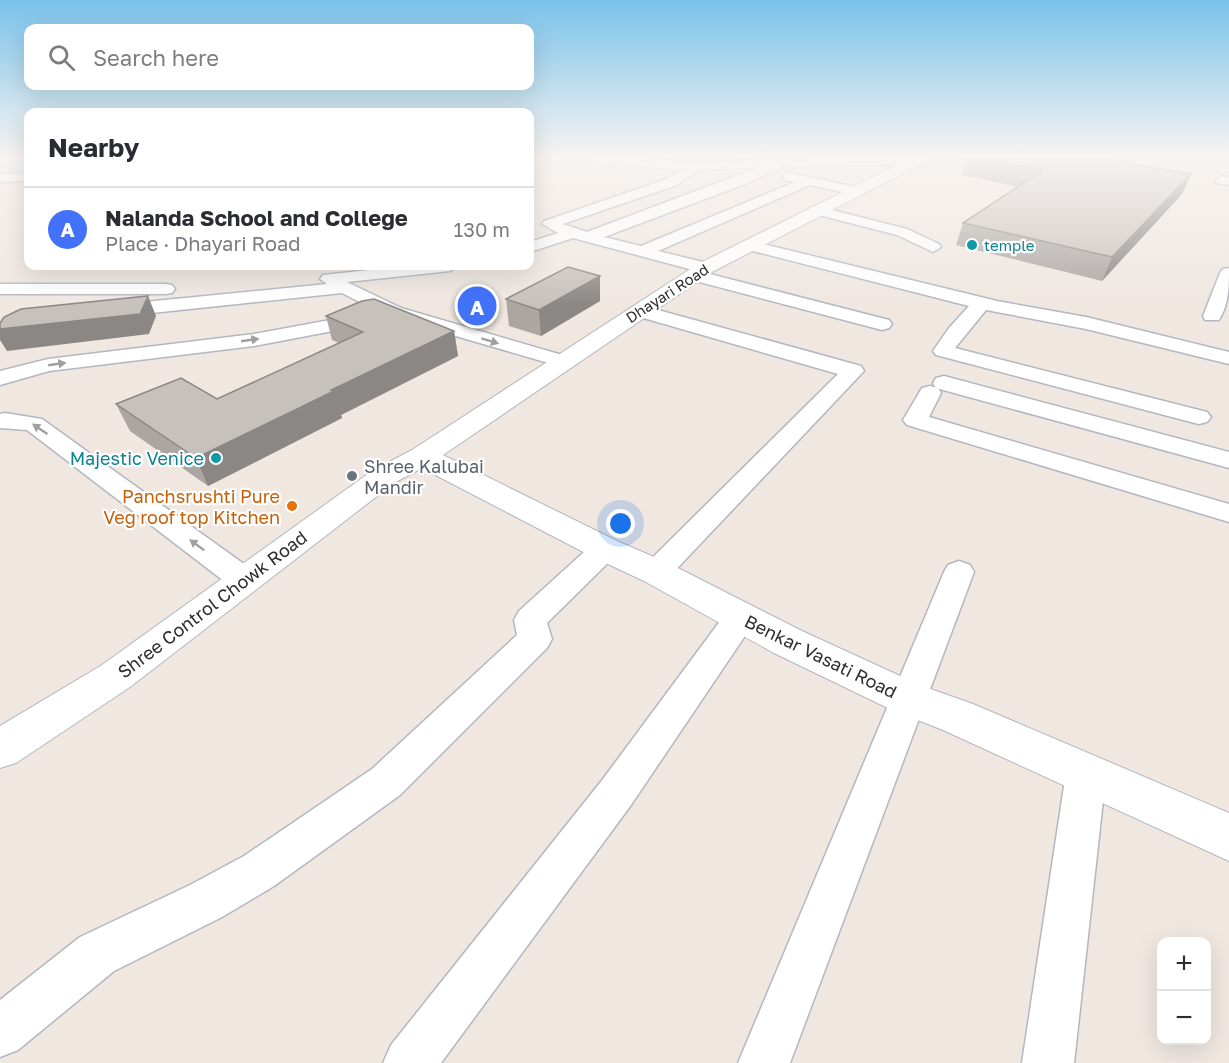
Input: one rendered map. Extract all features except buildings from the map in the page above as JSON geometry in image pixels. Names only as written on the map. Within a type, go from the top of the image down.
[{"type":"street","points":[[600,207],[549,224],[643,251],[699,271],[882,324]]},
{"type":"street","points":[[589,237],[670,207]]},
{"type":"street","points":[[643,251],[749,207]]},
{"type":"street","name":"Dhayari Road","points":[[422,456],[699,271],[752,246],[823,207]]},
{"type":"street","points":[[816,210],[902,232],[933,247]]},
{"type":"street","points":[[534,246],[572,232]]},
{"type":"street","points":[[752,246],[982,303],[1086,323],[1229,358]]},
{"type":"street","points":[[0,290],[238,289],[413,270]]},
{"type":"street","points":[[1212,316],[1229,273]]},
{"type":"street","points":[[94,313],[345,287],[394,312],[562,361]]},
{"type":"street","points":[[982,303],[956,332],[943,351],[1199,417]]},
{"type":"street","points":[[640,311],[853,371],[656,572]]},
{"type":"street","points":[[0,378],[48,366],[348,324],[394,312]]},
{"type":"street","points":[[1229,460],[937,388],[915,420],[1229,513]]},
{"type":"street","points":[[0,422],[5,420],[34,424],[244,580]]},
{"type":"street","name":"Benkar Vasati Road","points":[[422,456],[605,549],[656,572],[740,618],[908,698],[958,717],[1229,837]]},
{"type":"street","name":"Shree Control Chowk Road","points":[[0,749],[116,676],[384,477],[422,456]]},
{"type":"street","points":[[0,1032],[97,954],[206,901],[259,871],[386,782],[535,639],[530,620],[605,549]]},
{"type":"street","points":[[764,1063],[959,572]]},
{"type":"street","points":[[409,1063],[618,792],[740,618]]},
{"type":"street","points":[[1048,1063],[1086,773]]},
{"type":"place","name":"temple","points":[[972,245]]},
{"type":"place","name":"Nalanda School and College","points":[[477,306]]},
{"type":"place","name":"Majestic Venice","points":[[216,458]]},
{"type":"place","name":"Shree Kalubai Mandir","points":[[352,476]]},
{"type":"place","name":"Panchsrushti Pure Veg roof top Kitchen","points":[[292,506]]}]
